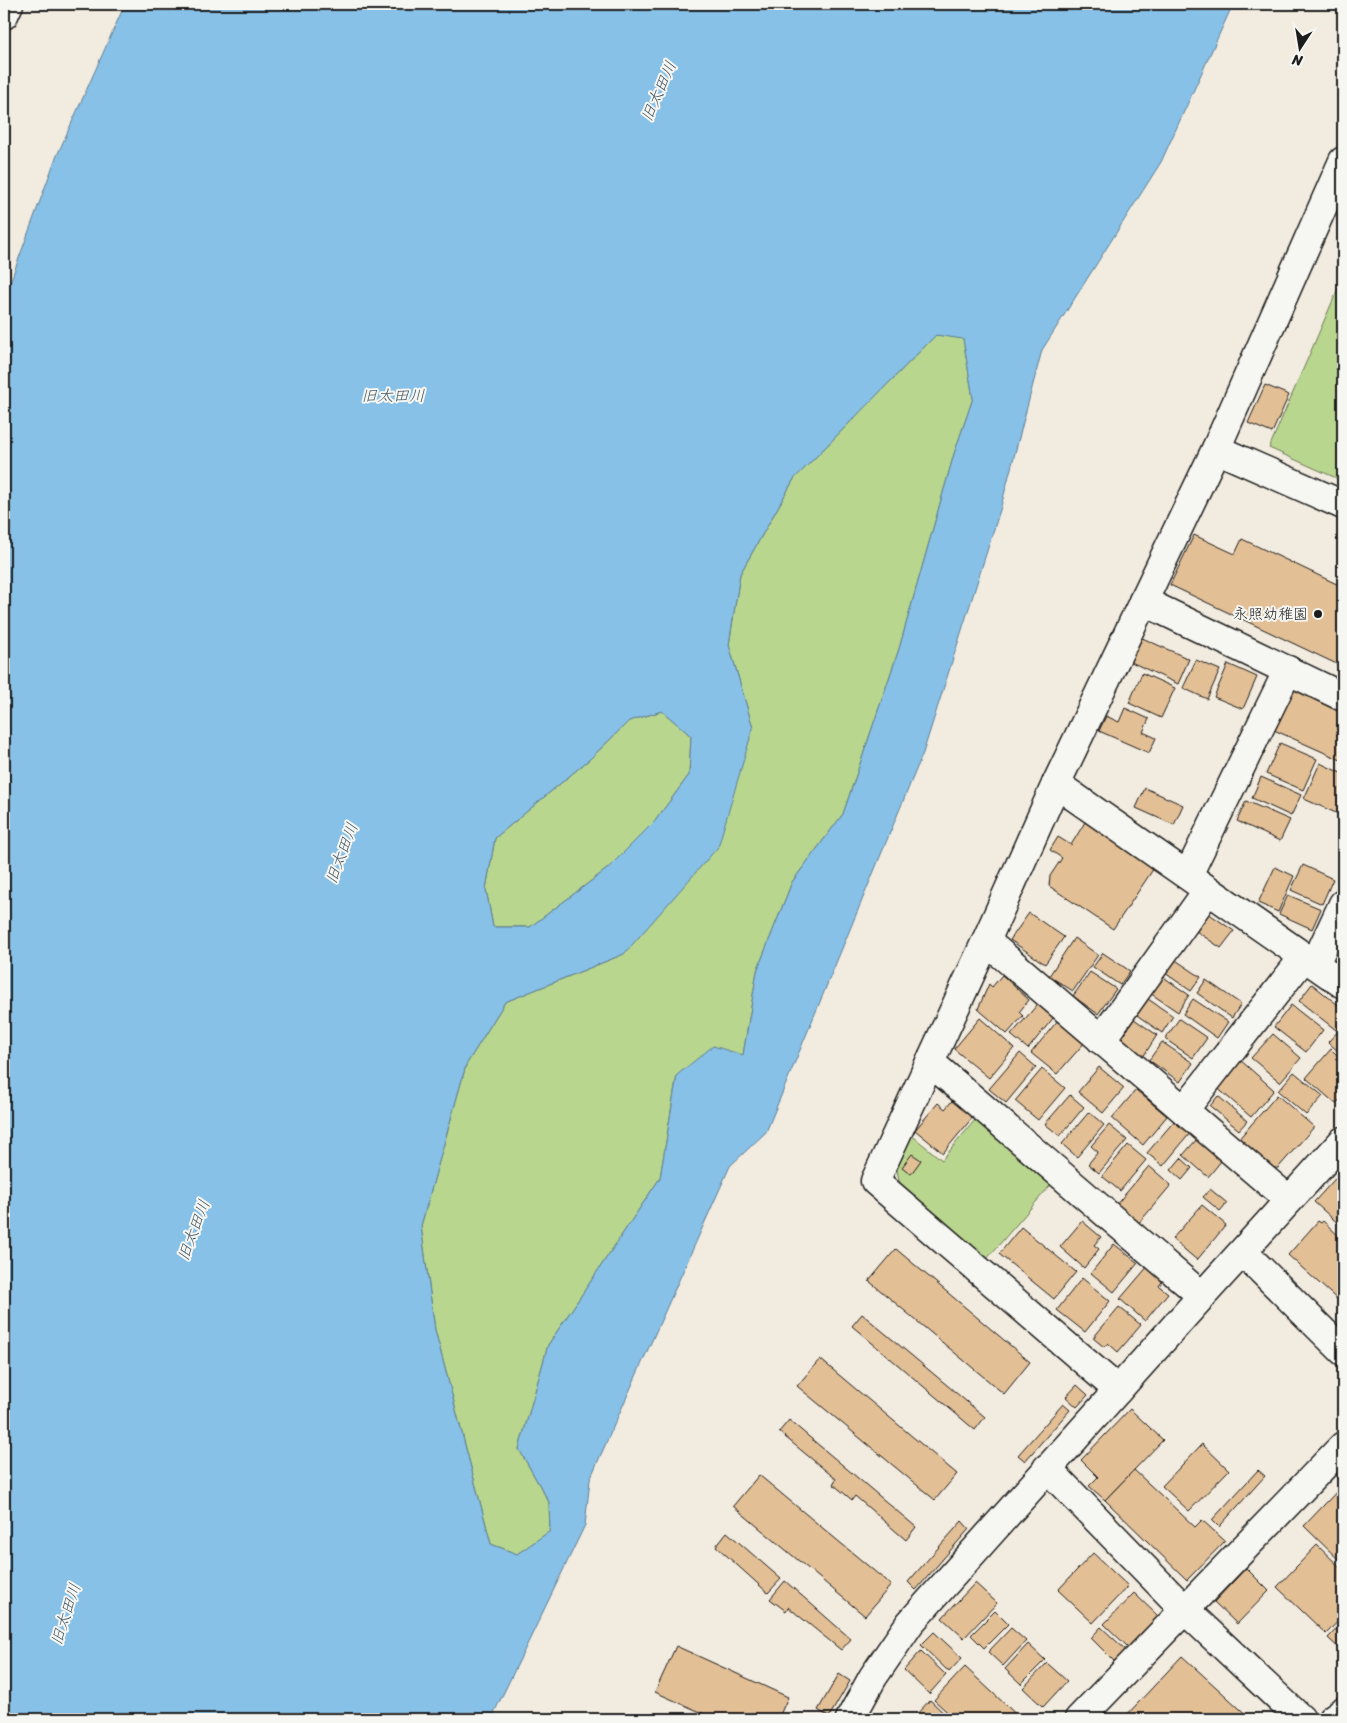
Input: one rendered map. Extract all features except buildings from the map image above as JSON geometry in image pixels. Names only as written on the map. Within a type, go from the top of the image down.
[{"type":"street","points":[[4,15],[8,4]]},
{"type":"street","points":[[1118,1390],[875,1182],[986,942],[1056,784],[1216,449],[1343,161]]},
{"type":"street","points":[[1216,449],[1343,505]]},
{"type":"street","points":[[1143,601],[1343,697]]},
{"type":"street","points":[[1101,1040],[1198,882],[1288,670]]},
{"type":"street","points":[[1056,784],[1343,984]]},
{"type":"street","points":[[1184,1110],[1310,961],[1343,904]]},
{"type":"street","points":[[986,942],[1289,1200]]},
{"type":"street","points":[[930,1062],[1202,1296]]},
{"type":"street","points":[[850,1719],[873,1677],[910,1623],[1343,1140]]},
{"type":"street","points":[[1243,1252],[1343,1351]]},
{"type":"street","points":[[1079,1719],[1343,1446]]},
{"type":"street","points":[[1047,1468],[1184,1609],[1301,1719]]},
{"type":"street","points":[[1332,1719],[1343,1711]]},
{"type":"green space","points":[[1343,277],[1343,481],[1269,448]]},
{"type":"green space","points":[[936,335],[963,338],[973,398],[954,454],[899,649],[843,814],[792,882],[757,971],[743,1055],[677,1075],[660,1178],[548,1345],[519,1449],[549,1502],[550,1532],[517,1554],[491,1544],[435,1330],[421,1226],[466,1065],[505,1002],[624,954],[753,728],[729,645],[740,574],[794,479]]},
{"type":"green space","points":[[662,711],[691,736],[689,775],[655,821],[607,869],[530,927],[493,927],[486,889],[495,838],[591,758],[629,721]]},
{"type":"green space","points":[[979,1115],[1055,1180],[985,1261],[901,1190],[896,1166],[910,1134],[942,1160]]},
{"type":"water","name":"旧太田川","points":[[125,4],[1233,4],[1161,162],[1042,350],[1000,510],[923,753],[766,1132],[730,1166],[590,1479],[585,1525],[491,1719],[4,1719],[4,299],[55,160]],"holes":[[[936,335],[963,339],[973,398],[954,454],[899,649],[843,814],[792,882],[757,971],[743,1055],[713,1046],[677,1075],[660,1178],[548,1345],[519,1449],[549,1502],[550,1531],[517,1554],[491,1544],[435,1330],[421,1226],[466,1065],[505,1002],[624,954],[718,847],[753,728],[729,645],[740,574],[794,479]],[[662,711],[691,736],[689,775],[655,821],[607,869],[530,927],[493,927],[486,889],[495,838],[591,758],[629,721]]]},
{"type":"place","name":"永照幼稚園","points":[[1318,614]]}]
